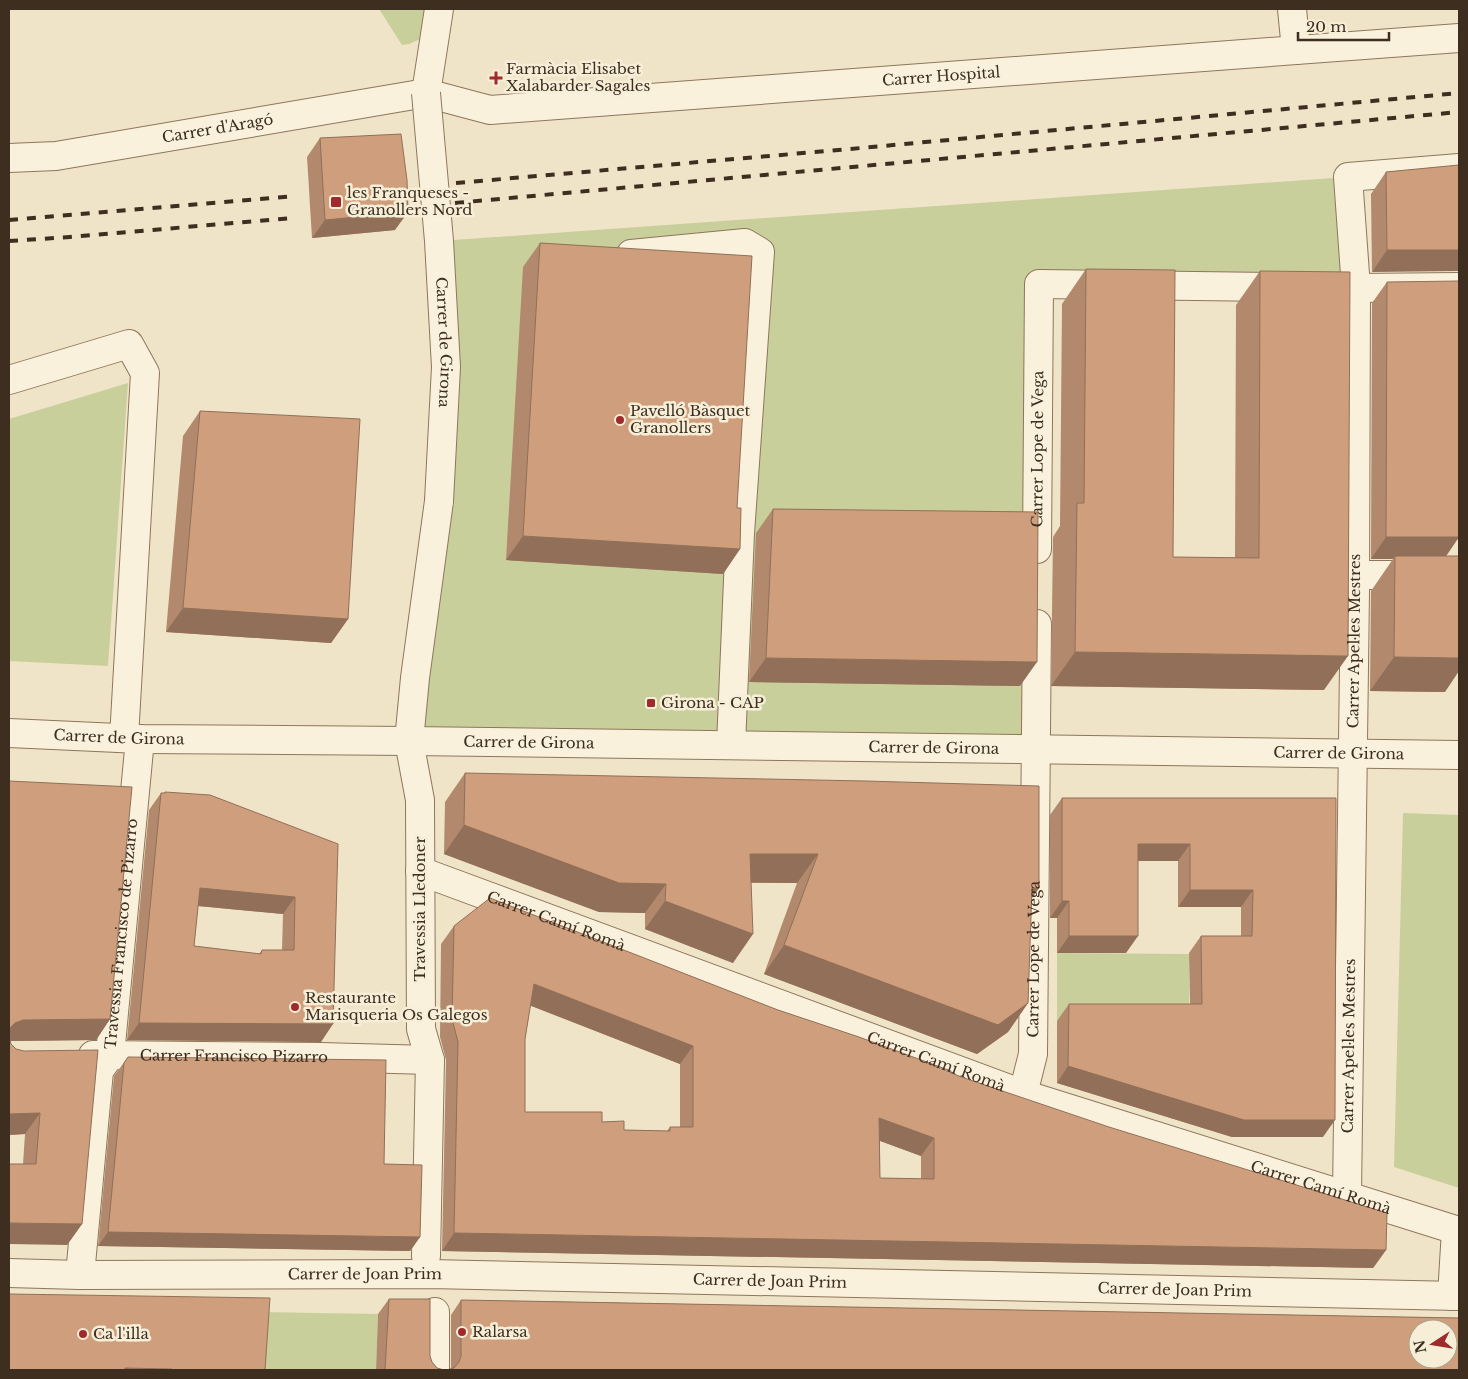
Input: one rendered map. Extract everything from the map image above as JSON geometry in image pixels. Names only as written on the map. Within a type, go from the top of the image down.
[{"type":"street","name":"Carrer de Girona","points":[[409,741],[415,678],[438,501],[446,367],[439,241],[426,93],[439,9]]},
{"type":"street","points":[[1292,9],[1296,50]]},
{"type":"street","name":"Carrer Hospital","points":[[426,93],[490,110],[1459,38]]},
{"type":"street","name":"Carrer d'Aragó","points":[[9,158],[56,156],[426,93]]},
{"type":"street","name":"Carrer Apel·les Mestres","points":[[1347,1195],[1356,288],[1348,176],[1459,168]]},
{"type":"street","points":[[631,254],[745,243],[760,252],[740,533],[731,745]]},
{"type":"street","name":"Carrer Lope de Vega","points":[[1037,569],[1039,284],[1356,288]]},
{"type":"street","points":[[1356,288],[1459,287]]},
{"type":"street","name":"Travessia Francisco de Pizarro","points":[[9,380],[129,344],[145,374],[132,739],[110,1055],[99,1071],[80,1275]]},
{"type":"street","points":[[1354,583],[1459,575]]},
{"type":"street","points":[[1354,583],[1430,592]]},
{"type":"street","name":"Carrer Lope de Vega","points":[[1023,1094],[1033,1054],[1037,599]]},
{"type":"street","name":"Carrer de Girona","points":[[9,733],[132,739],[1036,748],[1459,755]]},
{"type":"street","name":"Travessia Lledoner","points":[[409,741],[420,800],[421,1029],[430,1060],[426,1256]]},
{"type":"street","name":"Carrer Camí Romà","points":[[420,871],[1023,1094],[1458,1230]]},
{"type":"street","name":"Carrer Francisco Pizarro","points":[[73,1056],[321,1057],[430,1060]]},
{"type":"street","points":[[1456,1296],[1458,1230]]},
{"type":"street","name":"Carrer de Joan Prim","points":[[9,1273],[80,1275],[430,1274],[1456,1296]]},
{"type":"street","points":[[435,1370],[436,1312]]},
{"type":"green space","points":[[379,9],[432,9],[425,37],[402,45]]},
{"type":"green space","points":[[1348,177],[1356,288],[1039,284],[1036,748],[409,741],[439,501],[439,241]]},
{"type":"green space","points":[[128,383],[108,666],[9,661],[9,419]]},
{"type":"green space","points":[[1403,813],[1459,815],[1459,1188],[1394,1167]]},
{"type":"green space","points":[[1057,953],[1189,954],[1189,1021],[1057,1021]]},
{"type":"green space","points":[[260,1312],[378,1314],[376,1370],[255,1370]]},
{"type":"building","points":[[401,134],[407,180],[408,212],[325,220],[320,138]]},
{"type":"building","points":[[1459,165],[1459,250],[1387,250],[1386,172]]},
{"type":"building","name":"Pavelló Bàsquet Granollers","points":[[540,243],[752,256],[737,508],[741,508],[740,549],[523,536]]},
{"type":"building","points":[[1086,269],[1175,270],[1173,557],[1259,558],[1260,271],[1350,272],[1348,656],[1075,652],[1077,503],[1084,503]]},
{"type":"building","points":[[1459,281],[1459,537],[1386,537],[1387,282]]},
{"type":"building","points":[[200,411],[360,419],[348,619],[183,608]]},
{"type":"building","points":[[773,509],[1038,512],[1037,662],[766,658]]},
{"type":"building","points":[[1395,556],[1459,556],[1459,658],[1394,657]]},
{"type":"building","points":[[465,773],[1039,786],[1039,888],[1032,888],[1028,1003],[998,1025],[784,945],[818,854],[750,854],[753,934],[665,901],[666,884],[619,883],[464,825]]},
{"type":"building","points":[[9,781],[132,787],[110,1019],[23,1020],[15,1023],[10,1028],[9,1034]]},
{"type":"building","points":[[161,793],[210,795],[338,844],[333,1024],[139,1023]],"holes":[[[200,888],[295,897],[294,950],[262,950],[261,954],[194,946]]]},
{"type":"building","points":[[1062,798],[1336,798],[1335,1120],[1244,1120],[1068,1066],[1069,1004],[1202,1004],[1201,936],[1252,936],[1253,890],[1190,890],[1190,844],[1138,844],[1138,936],[1069,936],[1069,901],[1062,901]]},
{"type":"building","points":[[490,898],[778,1010],[859,1037],[951,1071],[951,1073],[967,1079],[1109,1127],[1387,1213],[1386,1250],[454,1233],[458,1042],[452,1019],[454,926]],"holes":[[[534,984],[693,1046],[693,1127],[670,1127],[670,1131],[624,1130],[624,1121],[602,1122],[602,1112],[525,1112],[525,1039]],[[879,1118],[934,1138],[934,1179],[880,1178]]]},
{"type":"building","points":[[9,1037],[11,1044],[16,1049],[24,1051],[98,1050],[82,1224],[9,1223],[9,1164],[36,1164],[40,1113],[9,1114]]},
{"type":"building","points":[[128,1057],[386,1060],[384,1164],[422,1165],[420,1237],[108,1232],[124,1063]]},
{"type":"building","points":[[9,1294],[270,1298],[265,1370],[125,1368],[125,1370],[9,1370]]},
{"type":"building","points":[[389,1299],[430,1299],[430,1356],[437,1368],[444,1370],[385,1370]]},
{"type":"building","points":[[461,1300],[1459,1318],[1459,1370],[446,1370],[454,1368],[461,1356]]},
{"type":"railway","points":[[456,183],[1459,93]]},
{"type":"railway","points":[[455,203],[1459,112]]},
{"type":"railway","points":[[9,220],[295,196]]},
{"type":"railway","points":[[9,241],[292,218]]},
{"type":"place","name":"Farmàcia Elisabet Xalabarder Sagales","points":[[496,78]]},
{"type":"place","name":"les Franqueses - Granollers Nord","points":[[336,202]]},
{"type":"place","name":"Pavelló Bàsquet Granollers","points":[[620,420]]},
{"type":"place","name":"Girona - CAP","points":[[651,703]]},
{"type":"place","name":"Restaurante Marisqueria Os Galegos","points":[[295,1007]]},
{"type":"place","name":"Ralarsa","points":[[462,1332]]},
{"type":"place","name":"Ca l'illa","points":[[83,1334]]}]
